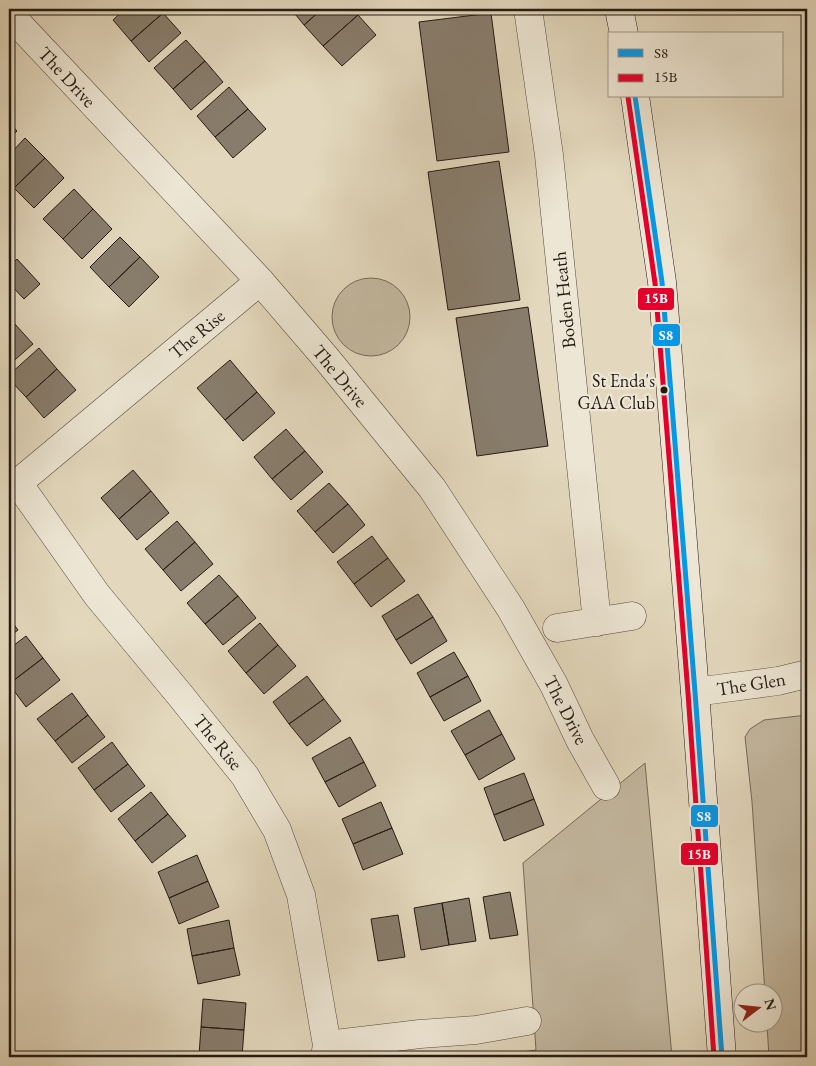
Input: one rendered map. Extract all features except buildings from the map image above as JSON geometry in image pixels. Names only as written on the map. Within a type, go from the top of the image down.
[{"type":"street","name":"Boden Heath","points":[[528,9],[549,155],[597,622]]},
{"type":"street","points":[[620,9],[624,32]]},
{"type":"street","name":"The Drive","points":[[9,14],[260,281],[326,358],[432,488],[510,609],[554,685],[580,740],[606,786]]},
{"type":"street","points":[[635,98],[662,282],[722,1057]]},
{"type":"street","name":"The Rise","points":[[260,281],[13,478],[97,595],[245,776],[277,830],[301,895],[326,1051],[420,1034],[476,1030],[527,1021]]},
{"type":"street","points":[[558,628],[632,616]]},
{"type":"street","name":"The Glen","points":[[695,692],[778,681],[807,674]]},
{"type":"shaded area","points":[[371,278],[386,281],[398,290],[407,302],[410,317],[407,332],[398,344],[386,353],[371,356],[356,353],[344,344],[335,332],[332,317],[335,302],[344,290],[356,281]]},
{"type":"shaded area","points":[[807,715],[807,1057],[769,1057],[768,1034],[784,1034],[784,984],[764,984],[752,802],[745,737],[750,729],[764,720]]},
{"type":"shaded area","points":[[645,763],[672,1057],[488,1057],[536,1050],[523,863]]},
{"type":"transit line","name":"15B","points":[[628,98],[655,283],[688,693],[714,1057]]},
{"type":"transit line","name":"S8","points":[[635,98],[662,282],[722,1057]]},
{"type":"place","name":"St Enda's GAA Club","points":[[664,390]]}]
